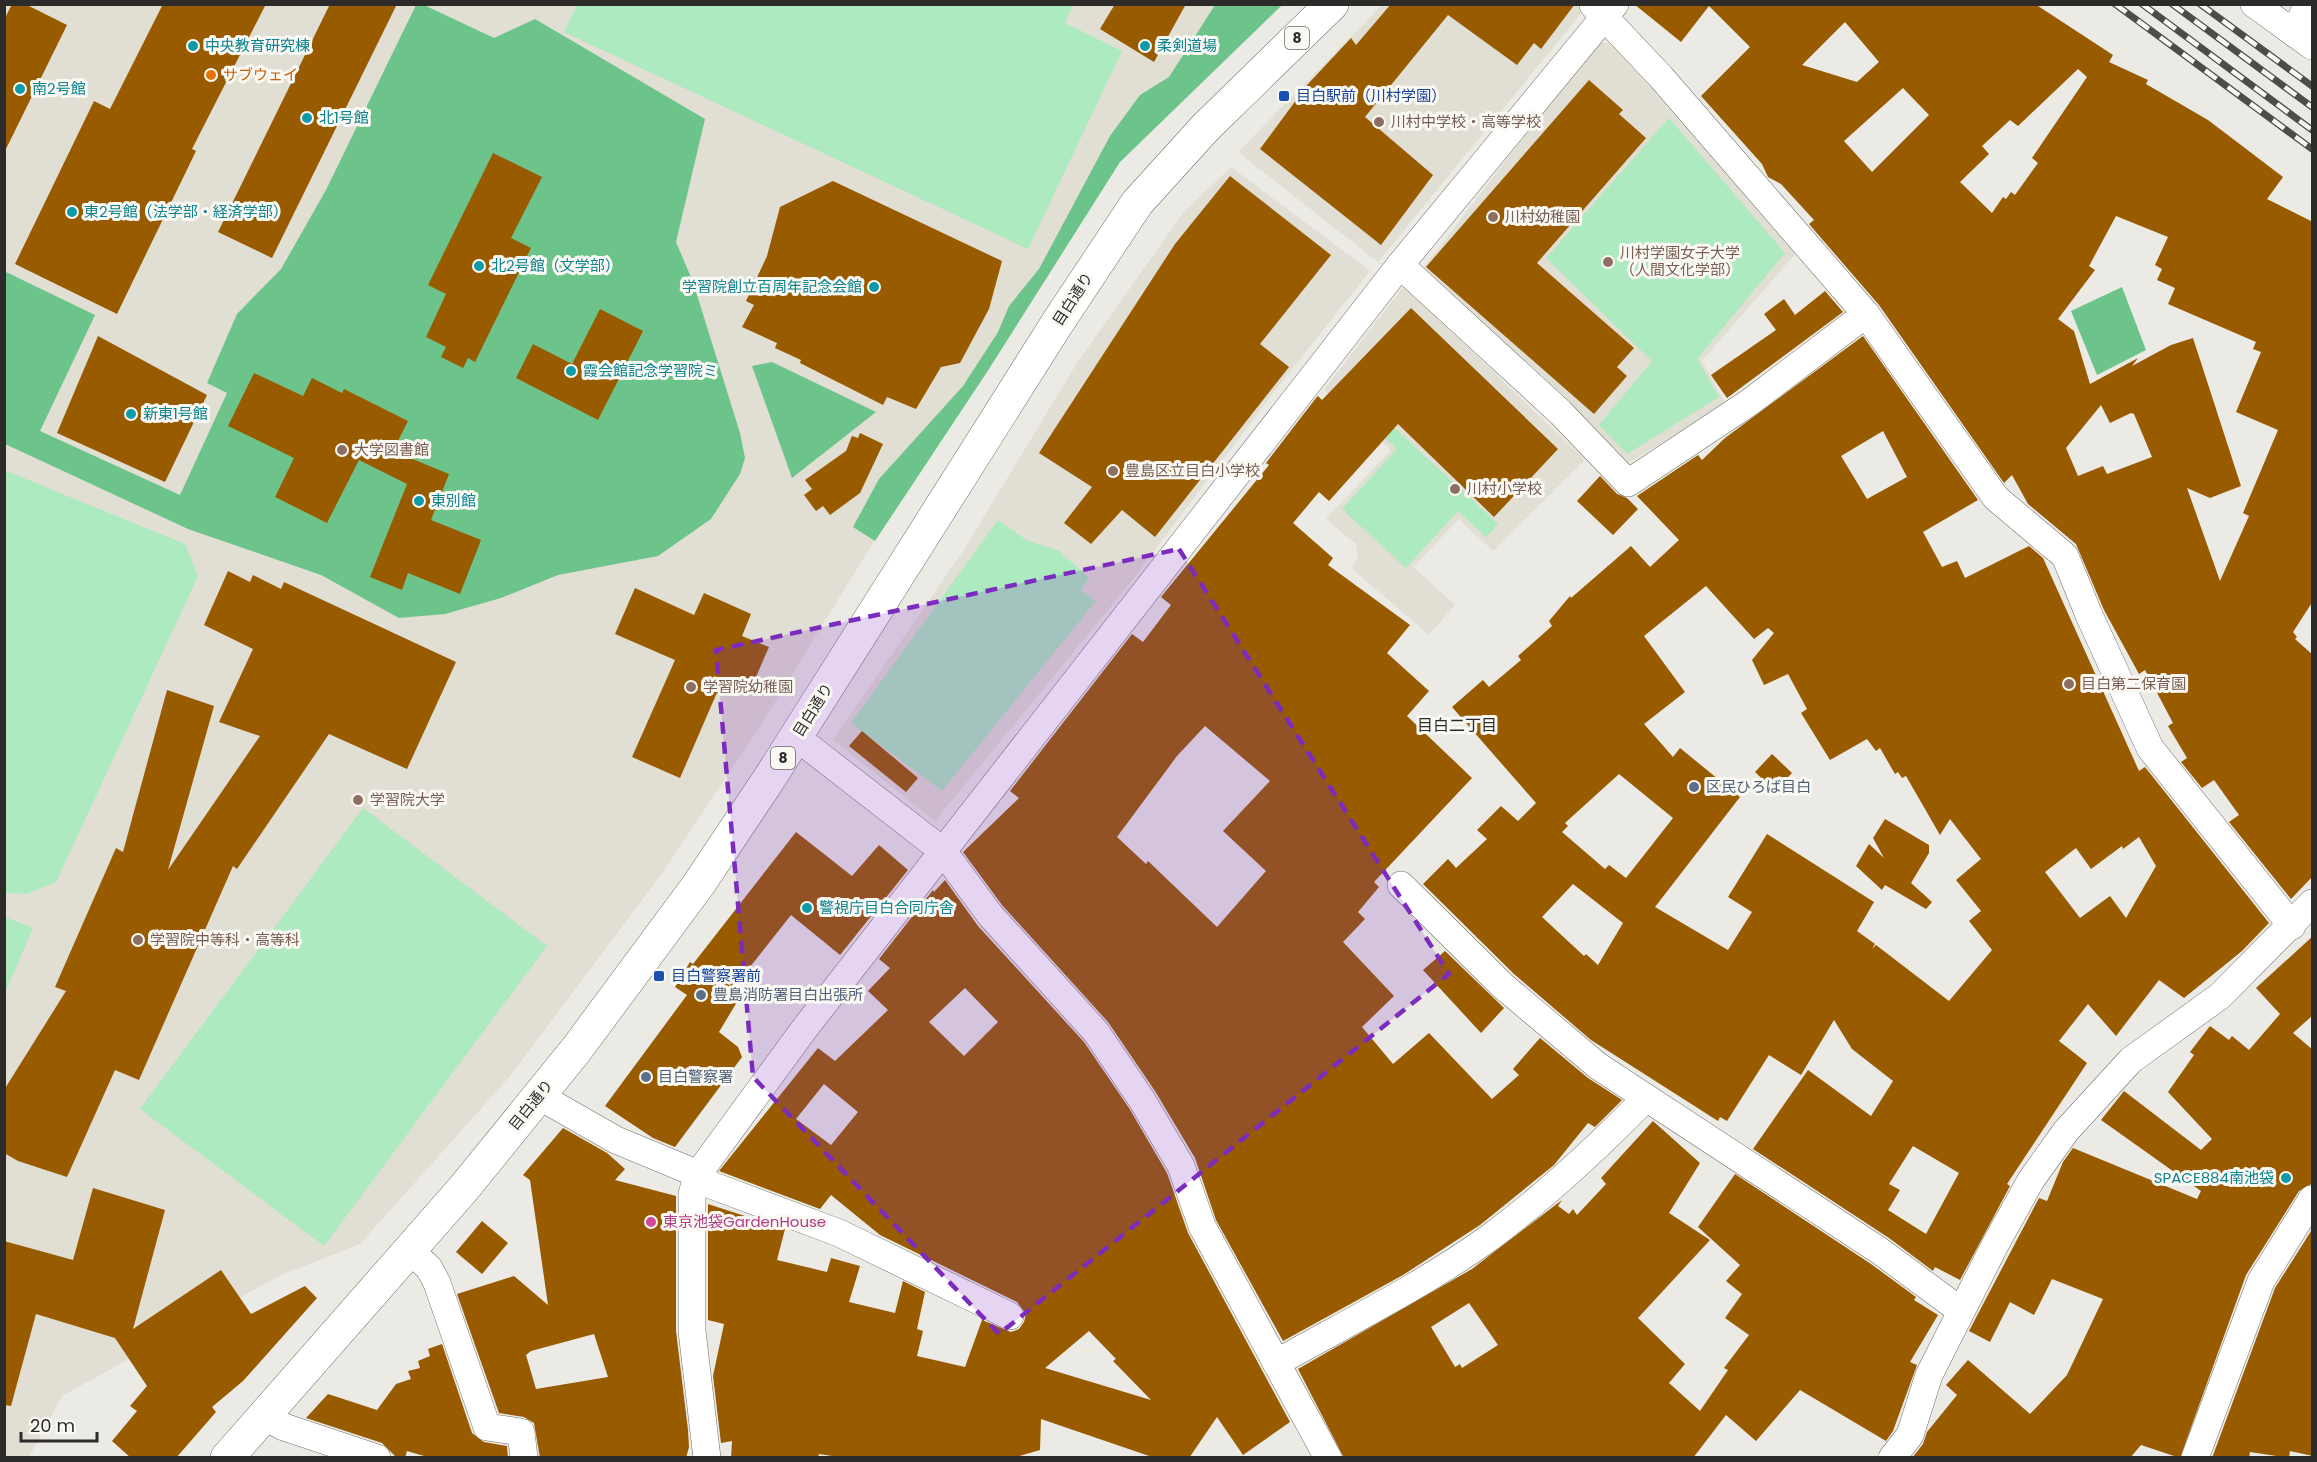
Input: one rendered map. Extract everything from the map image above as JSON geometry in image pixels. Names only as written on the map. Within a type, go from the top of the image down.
[{"type":"main road","name":"目白通り","points":[[227,1458],[411,1251],[539,1096],[699,884],[796,737],[1058,322],[1137,203],[1205,128],[1332,4]]},
{"type":"street","points":[[2254,4],[2304,40]]},
{"type":"street","points":[[2304,40],[2307,4]]},
{"type":"street","points":[[707,1458],[692,1330],[692,1194],[698,1174],[805,1028],[943,850],[1400,265],[1605,8],[1866,314],[1996,498],[2065,556],[2088,615],[2150,748],[2292,926]]},
{"type":"street","points":[[1400,265],[1560,412],[1628,483],[1750,402],[1866,314]]},
{"type":"street","points":[[796,737],[943,850],[990,915],[1096,1032],[1142,1100],[1181,1166],[1202,1226],[1328,1458]]},
{"type":"street","points":[[1401,885],[1503,986],[1598,1066],[1880,1251],[1961,1311]]},
{"type":"street","points":[[1892,1458],[1910,1436],[1929,1375],[1961,1311],[2031,1180],[2066,1131],[2131,1060],[2220,996],[2313,903]]},
{"type":"street","points":[[539,1096],[616,1140],[698,1174],[711,1185],[839,1233],[1010,1316]]},
{"type":"street","points":[[1276,1363],[1431,1276],[1489,1238],[1577,1168],[1646,1098]]},
{"type":"street","points":[[2195,1458],[2261,1281],[2313,1199]]},
{"type":"street","points":[[411,1251],[429,1268],[437,1283],[487,1427],[521,1432],[524,1458]]},
{"type":"street","points":[[263,1416],[284,1427],[377,1458]]},
{"type":"highlighted area","points":[[1179,549],[1449,974],[999,1334],[753,1077],[716,650]]},
{"type":"shaded area","name":"川村中学校・高等学校","points":[[1576,4],[1583,11],[1378,262],[1238,152],[1382,5]]},
{"type":"shaded area","name":"学習院大学","points":[[5,5],[1282,5],[1120,162],[921,465],[759,728],[663,872],[510,1076],[360,1244],[281,1275],[62,1396],[29,1457],[5,1458]]},
{"type":"shaded area","name":"川村学園女子大学 （人間文化学部）","points":[[1597,42],[1612,44],[1796,253],[1702,361],[1726,404],[1625,465],[1421,271]]},
{"type":"shaded area","name":"豊島区立目白小学校","points":[[1231,167],[1370,271],[1273,393],[1130,583],[935,821],[833,740],[965,548],[1077,363],[1184,212]]},
{"type":"shaded area","name":"川村小学校","points":[[1404,286],[1585,460],[1493,551],[1459,519],[1413,567],[1455,605],[1429,635],[1351,568],[1358,558],[1356,544],[1326,519],[1391,450],[1324,390]]},
{"type":"green space","points":[[1073,4],[1065,23],[1122,51],[1028,249],[564,32],[577,5]]},
{"type":"green space","points":[[416,5],[424,5],[494,38],[535,19],[705,119],[676,242],[693,282],[740,433],[745,458],[740,474],[711,519],[658,556],[558,575],[501,598],[445,614],[399,618],[321,575],[188,529],[5,444],[4,271],[95,315],[40,431],[180,495],[227,393],[207,383],[237,314],[281,269],[326,190]]},
{"type":"green space","points":[[1215,5],[1282,5],[1120,162],[989,369],[875,541],[853,527],[879,479],[963,386],[998,332],[1009,306],[1039,269],[1110,136],[1140,95],[1169,77]]},
{"type":"green space","points":[[1669,118],[1785,253],[1697,359],[1719,397],[1627,454],[1599,425],[1652,361],[1546,258]]},
{"type":"green space","points":[[2122,287],[2146,350],[2097,375],[2071,311]]},
{"type":"green space","points":[[772,362],[876,412],[792,478],[752,366]]},
{"type":"green space","points":[[1343,380],[1498,524],[1486,537],[1458,511],[1406,568],[1342,509],[1397,449],[1333,390]]},
{"type":"green space","points":[[4,470],[185,544],[198,576],[56,882],[26,894],[5,893]]},
{"type":"green space","points":[[998,520],[1026,540],[1059,551],[1089,578],[1081,590],[1096,601],[942,791],[851,723]]},
{"type":"green space","points":[[363,808],[547,946],[324,1246],[140,1109]]},
{"type":"green space","points":[[5,917],[33,928],[5,993]]},
{"type":"building","name":"南2号館","points":[[12,4],[25,4],[67,25],[4,153],[4,20]]},
{"type":"building","points":[[163,4],[266,4],[192,149],[196,151],[117,314],[15,264],[94,101],[110,109]]},
{"type":"building","name":"北1号館","points":[[330,4],[397,4],[272,258],[218,232]]},
{"type":"building","name":"柔剣道場","points":[[1115,4],[1186,4],[1154,62],[1100,29]]},
{"type":"building","points":[[1391,4],[1575,4],[1541,49],[1534,43],[1517,65],[1448,15],[1365,117],[1433,175],[1381,245],[1260,149],[1308,84],[1351,38],[1356,45]]},
{"type":"building","points":[[1634,4],[2035,4],[2113,55],[2109,62],[2148,80],[2146,84],[2208,120],[2283,177],[2267,199],[2313,222],[2313,601],[2293,632],[2297,637],[2295,639],[2313,655],[2313,876],[2291,899],[2229,822],[2239,815],[2214,780],[2202,788],[2181,762],[2187,758],[2168,726],[2173,723],[2145,670],[2139,674],[2104,610],[2076,544],[2028,504],[2012,475],[2004,483],[1879,305],[1809,224],[1814,220],[1781,184],[1768,177],[1762,164],[1701,96],[1750,47],[1709,6],[1681,42]],"holes":[[[1845,22],[1879,62],[1857,82],[1802,65]],[[2078,69],[2087,77],[2032,158],[2038,163],[2015,195],[2011,192],[2006,199],[2003,197],[1992,213],[1960,182],[1989,154],[1982,146],[2010,120],[2018,126]],[[1903,88],[1929,115],[1872,172],[1844,141]],[[2116,216],[2168,237],[2155,265],[2162,269],[2157,280],[2175,288],[2168,304],[2256,342],[2253,349],[2261,352],[2236,412],[2278,430],[2243,513],[2249,516],[2220,581],[2187,488],[2210,498],[2241,486],[2193,338],[2171,345],[2132,366],[2138,358],[2090,384],[2074,331],[2058,319],[2095,270],[2089,266]],[[2101,405],[2110,423],[2131,413],[2134,414],[2152,457],[2107,474],[2103,466],[2078,476],[2066,448]]]},
{"type":"building","points":[[1589,80],[1623,110],[1619,114],[1646,138],[1537,263],[1634,348],[1617,367],[1627,376],[1594,414],[1426,267]]},
{"type":"building","name":"北2号館（文学部）","points":[[493,153],[542,177],[511,238],[531,248],[475,362],[468,358],[463,368],[441,357],[446,347],[426,337],[446,294],[428,285]]},
{"type":"building","points":[[1230,176],[1331,255],[1260,344],[1289,367],[1155,537],[1122,510],[1091,544],[1064,523],[1092,487],[1039,453],[1175,244]]},
{"type":"building","name":"学習院創立百周年記念会館","points":[[833,181],[1002,261],[989,309],[960,363],[941,367],[916,409],[887,397],[883,405],[800,363],[801,360],[775,348],[777,343],[742,327],[754,305],[746,301],[767,256],[780,207]]},
{"type":"building","points":[[1825,291],[1843,312],[1727,398],[1711,375],[1776,330],[1764,314],[1784,299],[1795,315]]},
{"type":"building","points":[[1411,308],[1558,449],[1494,517],[1398,424],[1329,501],[1319,492],[1293,523],[1333,558],[1328,565],[1410,625],[1387,653],[1429,691],[1407,716],[1472,778],[1374,882],[1379,887],[1358,912],[1365,919],[1343,942],[1394,996],[1362,1027],[1393,1064],[1429,1033],[1492,1099],[1519,1075],[1513,1069],[1540,1038],[1588,1078],[1622,1100],[1595,1127],[1588,1123],[1554,1165],[1480,1225],[1403,1275],[1283,1341],[1216,1220],[1195,1158],[1155,1091],[1108,1022],[1002,905],[963,852],[1019,798],[1010,791],[1132,634],[1143,642],[1171,605],[1161,597],[1269,465],[1266,463],[1316,398],[1318,396],[1322,400]],"holes":[[[1205,726],[1270,781],[1223,831],[1266,871],[1217,927],[1148,861],[1146,864],[1117,837],[1177,756]]]},
{"type":"building","name":"霞会館記念学習院ミ","points":[[600,309],[643,331],[598,420],[516,378],[533,344],[572,364]]},
{"type":"building","name":"新東1号館","points":[[98,336],[207,395],[165,482],[57,433]]},
{"type":"building","points":[[1863,336],[1978,500],[1923,532],[1942,567],[1957,561],[1965,578],[2029,546],[2043,558],[2139,771],[2145,767],[2269,923],[2242,951],[2184,998],[2159,980],[2116,1036],[2088,1004],[2059,1041],[2087,1063],[2007,1184],[2010,1186],[1960,1280],[1935,1267],[1933,1271],[1889,1238],[1753,1149],[1808,1070],[1871,1116],[1893,1081],[1852,1049],[1834,1020],[1801,1075],[1769,1055],[1727,1121],[1720,1117],[1718,1121],[1591,1040],[1514,974],[1423,884],[1448,859],[1456,868],[1487,839],[1477,830],[1501,806],[1518,821],[1536,803],[1452,707],[1483,680],[1489,687],[1521,660],[1518,656],[1552,626],[1549,621],[1570,596],[1571,598],[1631,546],[1650,567],[1679,540],[1637,496],[1698,455],[1702,460],[1725,438]],"holes":[[[1883,431],[1907,477],[1867,499],[1841,456]],[[1706,586],[1754,639],[1768,628],[1774,633],[1752,660],[1764,685],[1788,674],[1807,709],[1801,713],[1830,760],[1867,739],[1876,751],[1880,748],[1895,774],[1898,772],[1902,778],[1906,776],[1940,835],[1950,819],[1981,859],[1956,880],[1981,911],[1969,921],[1992,950],[1949,1001],[1876,945],[1872,949],[1875,944],[1857,931],[1874,902],[1767,834],[1728,897],[1752,912],[1728,950],[1655,907],[1740,797],[1680,748],[1673,757],[1644,724],[1685,692],[1644,636]],[[1619,774],[1673,818],[1626,878],[1609,865],[1605,869],[1562,832],[1568,826],[1565,823]],[[2139,837],[2156,866],[2126,918],[2110,896],[2080,918],[2045,872],[2076,848],[2091,869],[2122,846],[2123,849]],[[1573,884],[1623,923],[1598,965],[1586,954],[1584,956],[1542,917]],[[1913,1146],[1959,1173],[1926,1234],[1888,1210],[1900,1190],[1889,1184]]]},
{"type":"building","name":"大学図書館","points":[[254,373],[303,396],[312,378],[342,393],[344,389],[408,421],[393,451],[449,474],[431,520],[481,540],[460,594],[408,573],[402,590],[370,577],[407,484],[359,460],[327,523],[275,497],[294,458],[228,426]]},
{"type":"building","points":[[860,433],[883,444],[860,493],[830,515],[823,506],[816,511],[804,495],[812,489],[805,480],[846,451],[852,436],[858,438]]},
{"type":"building","points":[[1600,476],[1617,494],[1627,498],[1638,509],[1613,535],[1577,501]]},
{"type":"building","points":[[228,571],[250,582],[253,575],[281,589],[284,582],[456,662],[407,769],[329,734],[237,869],[233,866],[139,1080],[115,1070],[67,1177],[18,1161],[4,1153],[4,1090],[66,991],[55,987],[116,848],[123,852],[167,690],[214,706],[168,870],[260,736],[219,722],[253,649],[204,625]]},
{"type":"building","name":"学習院幼稚園","points":[[635,588],[694,615],[704,593],[751,614],[742,636],[769,647],[749,693],[722,681],[680,778],[632,757],[675,660],[615,634]]},
{"type":"building","points":[[862,731],[918,778],[906,792],[849,746]]},
{"type":"building","points":[[1772,754],[1792,773],[1775,791],[1755,772]]},
{"type":"building","points":[[1885,819],[1929,845],[1929,853],[1911,883],[1932,902],[1926,909],[1885,885],[1882,890],[1856,866],[1869,844],[1884,858],[1873,838]]},
{"type":"building","points":[[796,832],[852,876],[879,845],[908,870],[840,955],[791,915],[731,991],[740,997],[719,1032],[738,1047],[742,1057],[675,1147],[653,1138],[605,1106],[687,995],[675,987],[690,962],[693,964]]},
{"type":"building","points":[[945,880],[978,926],[1084,1042],[1129,1108],[1167,1173],[1188,1233],[1290,1422],[1243,1455],[1217,1417],[1189,1458],[1155,1458],[1041,1419],[1040,1450],[1013,1458],[845,1458],[819,1454],[818,1458],[731,1458],[732,1441],[721,1443],[713,1376],[724,1324],[708,1320],[708,1204],[785,1229],[777,1260],[827,1272],[831,1258],[860,1266],[849,1302],[895,1313],[903,1281],[925,1292],[917,1329],[923,1331],[917,1356],[965,1367],[982,1320],[1011,1332],[1019,1329],[1024,1322],[1026,1314],[1017,1302],[880,1235],[831,1195],[820,1209],[719,1171],[818,1048],[835,1061],[888,1010],[868,991],[890,968],[879,959],[933,890],[934,892]],"holes":[[[965,988],[998,1022],[964,1056],[929,1022]],[[824,1084],[858,1112],[831,1145],[796,1119]],[[1089,1331],[1116,1359],[1113,1361],[1151,1400],[1045,1368]]]},
{"type":"building","points":[[2313,936],[2313,1015],[2293,1033],[2313,1050],[2313,1183],[2299,1191],[2246,1275],[2180,1458],[2141,1445],[2130,1458],[1912,1458],[1923,1444],[1927,1432],[1957,1395],[1946,1385],[1968,1360],[2030,1414],[2067,1375],[2103,1299],[2052,1279],[2034,1315],[2010,1302],[1990,1342],[1969,1331],[2039,1198],[2047,1201],[2063,1162],[2073,1148],[2197,1199],[2201,1191],[2101,1120],[2124,1091],[2201,1150],[2212,1139],[2168,1092],[2194,1055],[2190,1052],[2210,1026],[2229,1040],[2232,1036],[2249,1050],[2280,1014],[2256,988]]},
{"type":"building","points":[[1445,951],[1504,1008],[1481,1033],[1423,970]]},
{"type":"building","points":[[1653,1121],[1700,1163],[1669,1213],[1710,1240],[1638,1318],[1685,1364],[1669,1383],[1700,1411],[1728,1370],[1724,1368],[1749,1335],[1725,1318],[1742,1294],[1726,1281],[1740,1265],[1698,1227],[1735,1174],[1871,1264],[1916,1297],[1914,1300],[1938,1315],[1910,1362],[1917,1365],[1893,1431],[1886,1441],[1800,1390],[1756,1441],[1726,1415],[1693,1458],[1344,1458],[1298,1369],[1472,1269],[1562,1200],[1558,1206],[1569,1214],[1573,1209],[1577,1215],[1606,1184],[1601,1178]],"holes":[[[1469,1303],[1498,1345],[1462,1368],[1460,1364],[1455,1367],[1431,1327]]]},
{"type":"building","points":[[563,1128],[607,1153],[625,1169],[615,1180],[676,1196],[676,1331],[688,1430],[689,1447],[686,1458],[540,1458],[534,1423],[524,1417],[499,1413],[457,1294],[514,1276],[548,1305],[530,1180],[523,1175]],"holes":[[[594,1334],[608,1377],[536,1389],[526,1355],[531,1351]]]},
{"type":"building","points":[[93,1188],[165,1210],[133,1329],[221,1270],[251,1314],[305,1286],[317,1298],[243,1381],[212,1407],[216,1412],[176,1458],[131,1458],[112,1441],[137,1411],[130,1406],[147,1386],[115,1338],[36,1314],[11,1406],[4,1405],[4,1241],[73,1260]]},
{"type":"building","points":[[482,1221],[508,1243],[482,1274],[456,1252]]},
{"type":"building","points":[[2313,1228],[2313,1456],[2290,1451],[2289,1458],[2250,1452],[2249,1458],[2212,1458],[2275,1288]]},
{"type":"building","points":[[442,1344],[472,1433],[484,1442],[507,1446],[508,1458],[431,1458],[407,1451],[405,1458],[397,1458],[382,1443],[306,1418],[328,1394],[377,1410],[396,1384],[411,1379],[408,1371],[420,1368],[418,1361],[430,1356],[428,1349]]},
{"type":"railway","points":[[2115,4],[2312,149]]},
{"type":"railway","points":[[2142,4],[2312,130]]},
{"type":"railway","points":[[2172,4],[2312,107]]},
{"type":"railway","points":[[2200,4],[2312,86]]},
{"type":"place","name":"中央教育研究棟","points":[[193,46]]},
{"type":"place","name":"柔剣道場","points":[[1145,46]]},
{"type":"place","name":"サブウェイ","points":[[211,75]]},
{"type":"place","name":"南2号館","points":[[20,89]]},
{"type":"place","name":"目白駅前（川村学園）","points":[[1284,96]]},
{"type":"place","name":"北1号館","points":[[307,118]]},
{"type":"place","name":"川村中学校・高等学校","points":[[1379,122]]},
{"type":"place","name":"東2号館（法学部・経済学部）","points":[[72,212]]},
{"type":"place","name":"川村幼稚園","points":[[1493,217]]},
{"type":"place","name":"川村学園女子大学 （人間文化学部）","points":[[1608,262]]},
{"type":"place","name":"北2号館（文学部）","points":[[479,266]]},
{"type":"place","name":"学習院創立百周年記念会館","points":[[874,287]]},
{"type":"place","name":"霞会館記念学習院ミ","points":[[571,371]]},
{"type":"place","name":"新東1号館","points":[[131,414]]},
{"type":"place","name":"大学図書館","points":[[342,450]]},
{"type":"place","name":"豊島区立目白小学校","points":[[1113,471]]},
{"type":"place","name":"川村小学校","points":[[1455,489]]},
{"type":"place","name":"東別館","points":[[419,501]]},
{"type":"place","name":"目白第二保育園","points":[[2069,684]]},
{"type":"place","name":"学習院幼稚園","points":[[691,687]]},
{"type":"place","name":"区民ひろば目白","points":[[1694,787]]},
{"type":"place","name":"学習院大学","points":[[358,800]]},
{"type":"place","name":"警視庁目白合同庁舎","points":[[807,908]]},
{"type":"place","name":"学習院中等科・高等科","points":[[138,940]]},
{"type":"place","name":"目白警察署前","points":[[659,976]]},
{"type":"place","name":"豊島消防署目白出張所","points":[[701,995]]},
{"type":"place","name":"目白警察署","points":[[646,1077]]},
{"type":"place","name":"SPACE884南池袋","points":[[2286,1178]]},
{"type":"place","name":"東京池袋GardenHouse","points":[[651,1222]]},
{"type":"district","name":"目白二丁目","points":[[1457,725]]}]
